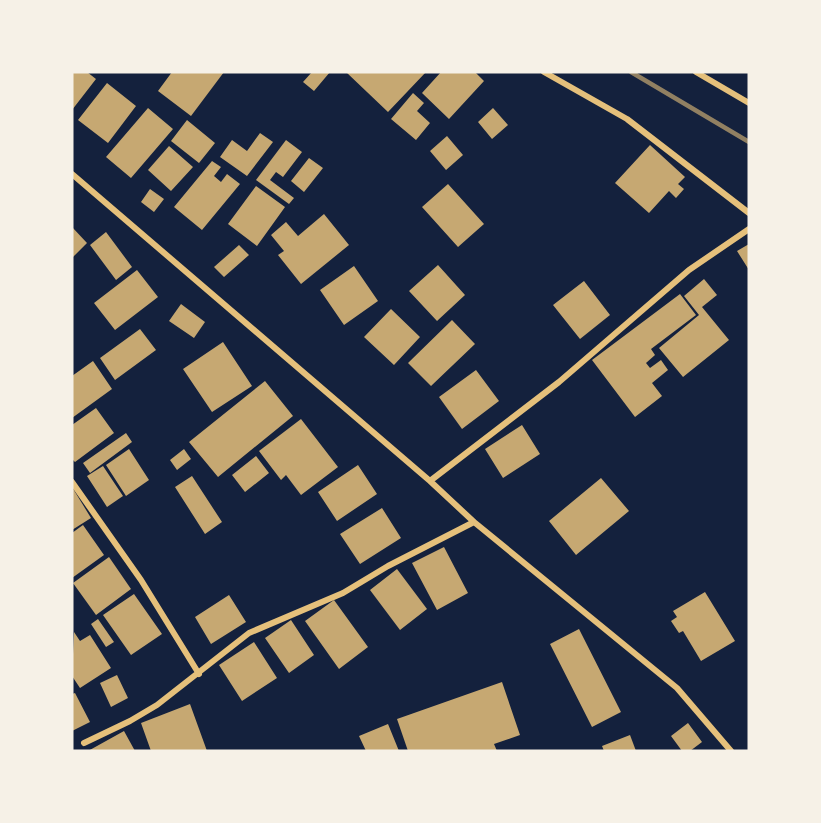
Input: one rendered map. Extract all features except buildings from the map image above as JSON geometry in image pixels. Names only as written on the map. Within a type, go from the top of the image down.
[{"type":"street","points":[[544,72],[627,119],[749,213]]},
{"type":"street","points":[[696,72],[749,103]]},
{"type":"street","points":[[72,174],[474,522],[677,688],[731,751]]},
{"type":"street","points":[[430,482],[559,382],[689,270],[749,228]]},
{"type":"street","points":[[72,482],[141,580],[199,674]]},
{"type":"street","points":[[84,743],[130,722],[199,674],[249,633],[343,593],[388,566],[474,522]]},
{"type":"railway","points":[[631,72],[749,142]]}]
